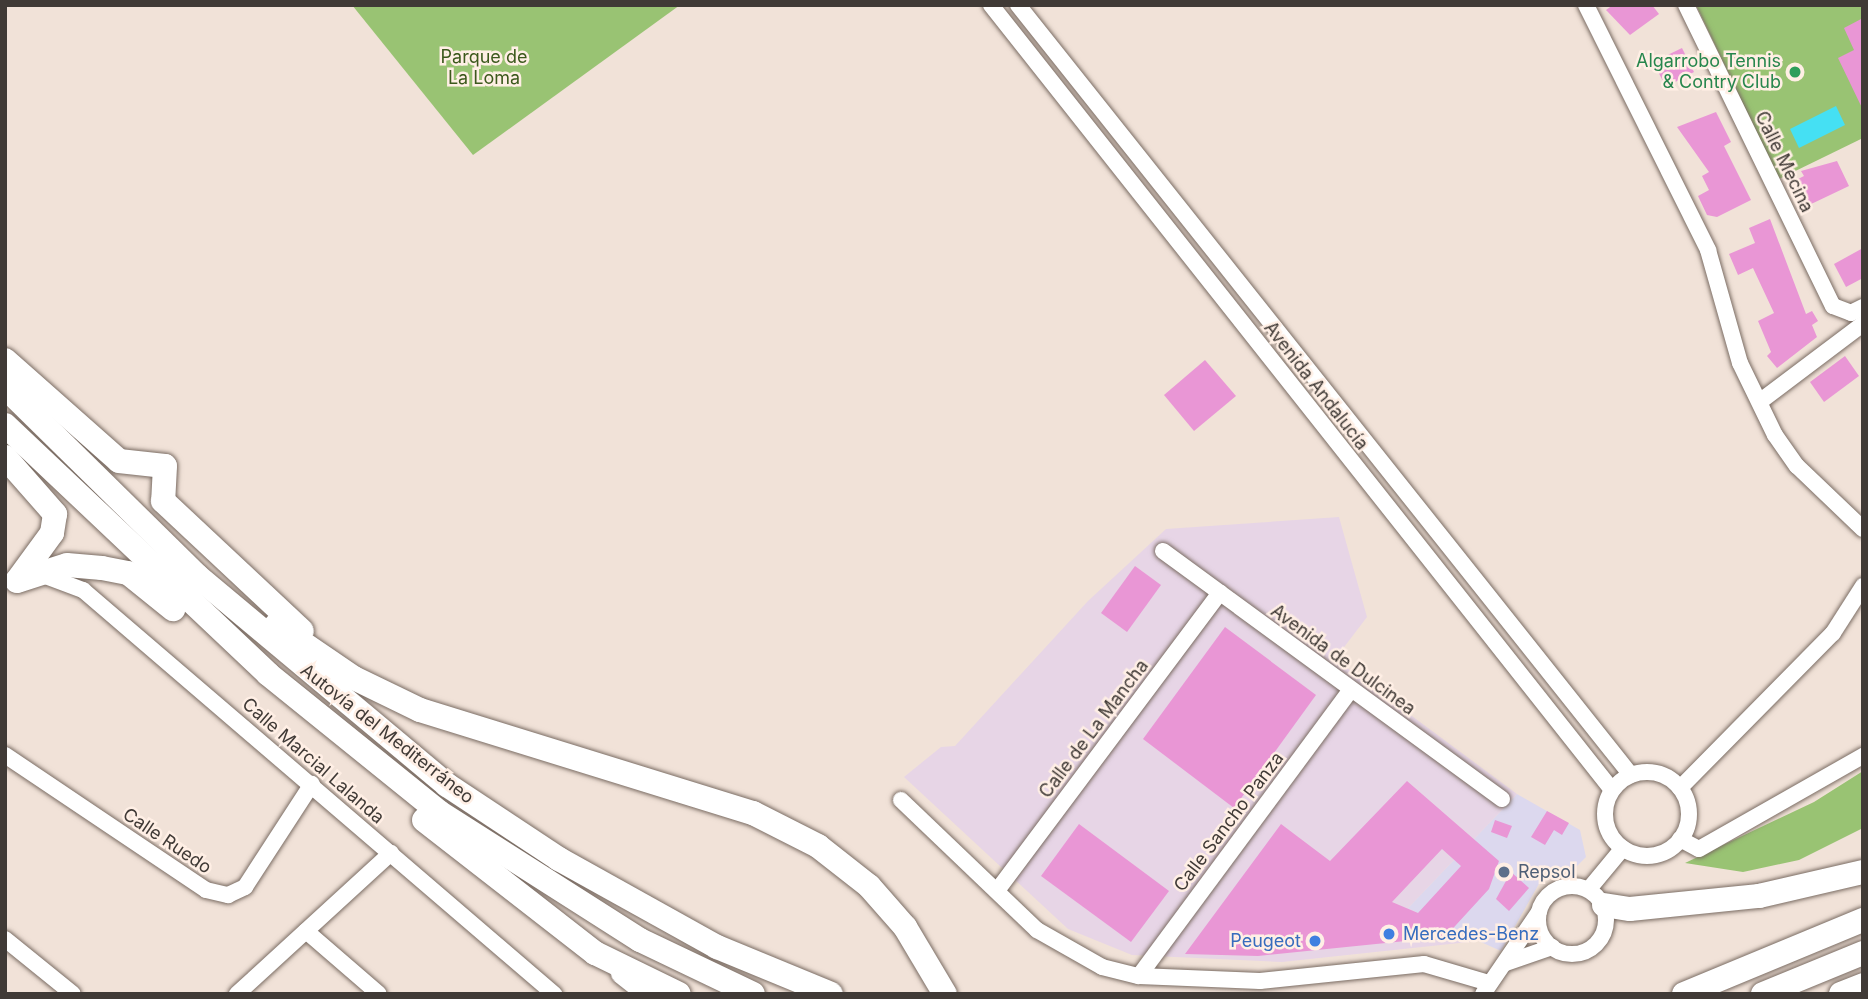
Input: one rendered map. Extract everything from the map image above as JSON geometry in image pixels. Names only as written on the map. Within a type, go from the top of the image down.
[{"type":"highway","points":[[5,360],[119,461],[165,466],[163,501],[354,678]]},
{"type":"highway","name":"Autovía del Mediterráneo","points":[[5,387],[132,511],[313,678],[447,785],[559,859],[717,947],[831,994]]},
{"type":"highway","name":"Autovía del Mediterráneo","points":[[5,425],[268,674],[439,812],[542,881],[640,940],[753,994]]},
{"type":"highway","points":[[5,457],[55,514],[52,533],[20,583]]},
{"type":"highway","points":[[132,511],[186,546],[289,637],[354,678],[420,710],[753,813],[818,846],[869,886],[905,927],[945,994]]},
{"type":"highway","points":[[20,583],[67,565],[128,573],[192,624],[228,638]]},
{"type":"highway","points":[[268,674],[328,743],[594,953],[679,994]]},
{"type":"highway","points":[[1597,897],[1630,909],[1745,897],[1863,872]]},
{"type":"highway","points":[[1684,994],[1863,919]]},
{"type":"highway","points":[[1763,994],[1863,953]]},
{"type":"highway","points":[[1841,994],[1863,985]]},
{"type":"main road","points":[[594,953],[648,994]]},
{"type":"street","name":"Avenida Andalucía","points":[[990,5],[1612,790]]},
{"type":"street","name":"Avenida Andalucía","points":[[1018,5],[1631,775]]},
{"type":"street","points":[[1587,5],[1708,250],[1740,363],[1797,467],[1863,529]]},
{"type":"street","name":"Calle Mecina","points":[[1686,5],[1833,306],[1851,313],[1863,307]]},
{"type":"street","points":[[1762,400],[1863,324]]},
{"type":"street","name":"Avenida de Dulcinea","points":[[1163,551],[1350,691],[1502,799]]},
{"type":"street","name":"Calle Marcial Lalanda","points":[[20,583],[83,590],[554,994]]},
{"type":"street","points":[[1680,788],[1815,652],[1863,586]]},
{"type":"street","name":"Calle de La Mancha","points":[[999,888],[1220,593]]},
{"type":"street","name":"Calle Sancho Panza","points":[[1139,976],[1350,691]]},
{"type":"street","name":"Calle Ruedo","points":[[5,755],[206,891],[228,895],[245,887],[312,784]]},
{"type":"street","points":[[1680,839],[1699,849],[1863,756]]},
{"type":"street","points":[[1658,773],[1680,788],[1689,813],[1680,839],[1659,854],[1623,848],[1605,815],[1612,790],[1631,775],[1658,773]]},
{"type":"street","points":[[901,800],[1068,952],[1139,976],[1260,981],[1424,964],[1486,989],[1539,911],[1559,888],[1597,897]]},
{"type":"street","points":[[1539,911],[1540,931],[1552,947],[1573,954],[1594,947],[1606,928],[1597,897],[1623,848]]},
{"type":"street","points":[[236,994],[391,853]]},
{"type":"street","points":[[306,931],[379,994]]},
{"type":"street","points":[[5,939],[73,994]]},
{"type":"street","points":[[1506,963],[1552,947]]},
{"type":"shaded area","points":[[1339,517],[1367,617],[1335,659],[1517,794],[1408,908],[1478,941],[1282,962],[1132,955],[1068,929],[904,777],[941,747],[955,746],[1088,601],[1166,529]]},
{"type":"shaded area","name":"Repsol","points":[[1517,794],[1580,830],[1586,857],[1572,871],[1540,882],[1501,951],[1407,909]]},
{"type":"green space","name":"Parque de La Loma","points":[[352,5],[680,5],[473,155]]},
{"type":"green space","name":"Algarrobo Tennis & Contry Club","points":[[1696,5],[1863,5],[1863,138],[1779,179]]},
{"type":"green space","points":[[1863,771],[1863,828],[1799,860],[1743,872],[1685,863],[1814,802]]},
{"type":"water","points":[[1836,106],[1845,125],[1799,148],[1790,129]]},
{"type":"building","points":[[1613,5],[1652,5],[1659,14],[1630,35],[1606,10]]},
{"type":"building","points":[[1863,18],[1863,110],[1838,58],[1854,50],[1844,28]]},
{"type":"building","points":[[1682,48],[1694,72],[1666,87],[1653,62]]},
{"type":"building","points":[[1716,112],[1731,142],[1724,146],[1751,200],[1717,217],[1707,215],[1698,196],[1709,190],[1702,176],[1709,172],[1677,127]]},
{"type":"building","points":[[1837,161],[1849,186],[1807,206],[1796,180],[1804,176],[1801,171]]},
{"type":"building","points":[[1770,219],[1806,314],[1812,311],[1818,321],[1812,325],[1817,337],[1777,368],[1767,356],[1771,352],[1758,321],[1774,313],[1753,268],[1738,275],[1729,254],[1755,243],[1749,228]]},
{"type":"building","points":[[1863,248],[1863,278],[1846,287],[1834,264]]},
{"type":"building","points":[[1845,356],[1859,376],[1824,402],[1810,382]]},
{"type":"building","points":[[1205,360],[1236,396],[1194,431],[1164,395]]},
{"type":"building","points":[[1135,566],[1161,585],[1127,632],[1101,613]]},
{"type":"building","points":[[1225,627],[1316,695],[1234,808],[1143,739]]},
{"type":"building","points":[[1407,781],[1499,861],[1489,889],[1445,937],[1258,956],[1185,954],[1281,824],[1330,861]],"holes":[[[1442,849],[1461,866],[1418,913],[1392,902]]]},
{"type":"building","points":[[1547,811],[1569,823],[1562,835],[1554,830],[1545,845],[1531,837]]},
{"type":"building","points":[[1495,820],[1512,826],[1507,838],[1491,832]]},
{"type":"building","points":[[1079,824],[1169,891],[1131,942],[1041,876]]},
{"type":"building","points":[[1511,872],[1529,888],[1509,911],[1496,899]]},
{"type":"place","name":"Algarrobo Tennis & Contry Club","points":[[1795,72]]},
{"type":"place","name":"Repsol","points":[[1504,872]]},
{"type":"place","name":"Mercedes-Benz","points":[[1389,934]]},
{"type":"place","name":"Peugeot","points":[[1315,941]]}]
